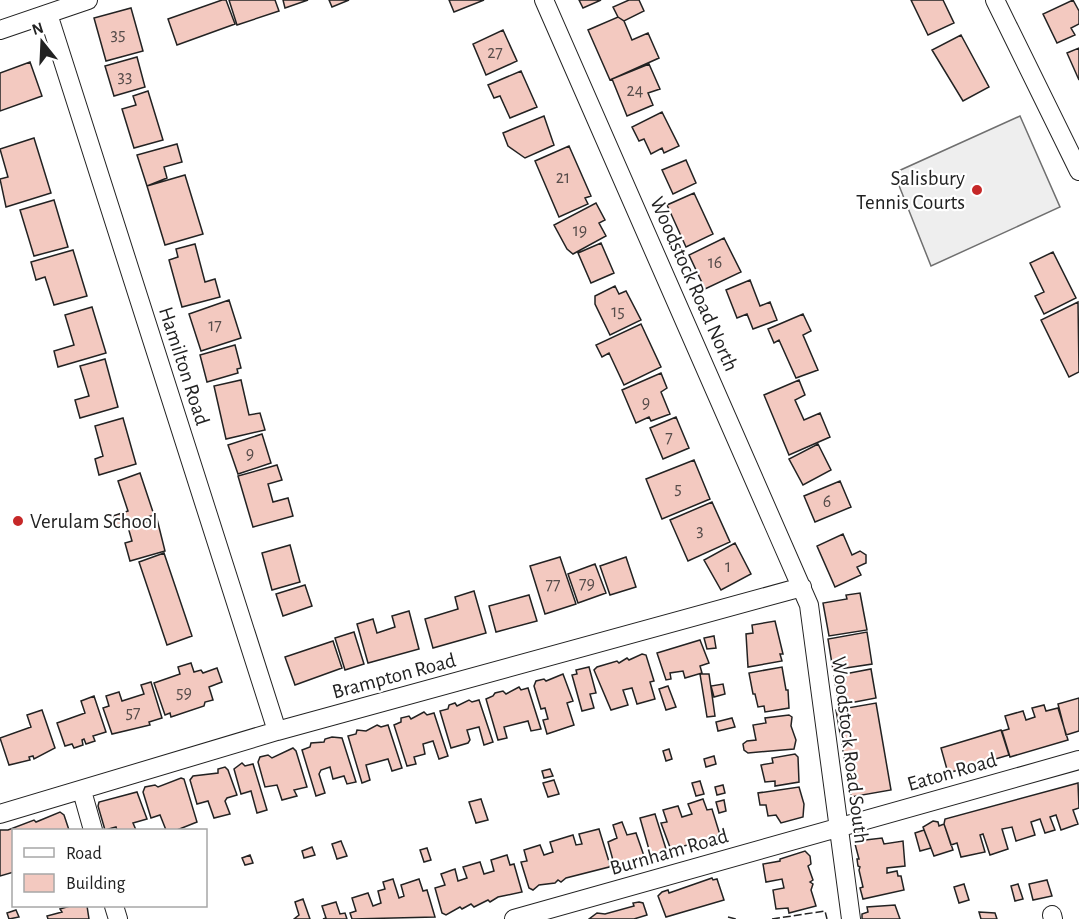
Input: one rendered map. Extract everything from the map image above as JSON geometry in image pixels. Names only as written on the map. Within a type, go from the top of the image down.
[{"type":"street","points":[[0,30],[88,0]]},
{"type":"street","name":"Woodstock Road North","points":[[544,0],[801,587]]},
{"type":"street","points":[[995,0],[1079,171]]},
{"type":"street","name":"Hamilton Road","points":[[48,14],[277,731]]},
{"type":"street","name":"Brampton Road","points":[[0,814],[277,731],[801,587]]},
{"type":"street","name":"Woodstock Road South","points":[[801,587],[809,605],[837,828],[851,919]]},
{"type":"street","name":"Eaton Road","points":[[837,828],[1079,760]]},
{"type":"street","points":[[82,791],[92,829]]},
{"type":"street","name":"Burnham Road","points":[[513,919],[837,828]]},
{"type":"shaded area","name":"Salisbury Tennis Courts","points":[[1020,116],[1060,207],[931,266],[894,173]]},
{"type":"building","points":[[226,0],[235,24],[177,45],[168,19]]},
{"type":"building","points":[[229,0],[275,0],[279,11],[237,25]]},
{"type":"building","points":[[283,0],[308,0],[285,8]]},
{"type":"building","points":[[329,0],[349,0],[332,7]]},
{"type":"building","points":[[449,0],[484,0],[454,12]]},
{"type":"building","points":[[579,0],[601,0],[583,8]]},
{"type":"building","points":[[629,0],[639,0],[644,11],[624,21],[618,17],[613,7]]},
{"type":"building","points":[[911,0],[943,0],[954,23],[928,35]]},
{"type":"building","points":[[1073,0],[1079,11],[1079,24],[1071,28],[1075,35],[1057,43],[1043,14]]},
{"type":"building","points":[[131,8],[143,51],[106,61],[94,18]]},
{"type":"building","points":[[618,17],[624,21],[632,40],[648,33],[659,58],[610,80],[588,30]]},
{"type":"building","points":[[503,30],[517,61],[486,75],[473,44]]},
{"type":"building","points":[[961,35],[989,87],[963,101],[932,50]]},
{"type":"building","points":[[1079,48],[1079,80],[1067,53]]},
{"type":"building","points":[[137,57],[145,87],[114,96],[105,66]]},
{"type":"building","points":[[30,62],[42,96],[0,111],[0,73]]},
{"type":"building","points":[[649,64],[660,89],[648,93],[653,105],[627,116],[612,79]]},
{"type":"building","points":[[521,71],[537,107],[510,118],[500,96],[494,98],[488,85]]},
{"type":"building","points":[[148,91],[163,140],[134,148],[122,109],[136,105],[133,96]]},
{"type":"building","points":[[662,112],[679,146],[664,153],[662,148],[651,154],[644,139],[639,141],[632,127]]},
{"type":"building","points":[[544,116],[554,145],[525,158],[508,146],[503,133]]},
{"type":"building","points":[[34,138],[51,193],[6,207],[0,179],[8,177],[0,149]]},
{"type":"building","points":[[177,144],[182,162],[164,167],[167,178],[147,186],[137,155]]},
{"type":"building","points":[[569,146],[591,196],[585,198],[588,204],[559,217],[535,161]]},
{"type":"building","points":[[686,160],[696,183],[673,194],[662,170]]},
{"type":"building","points":[[185,175],[203,234],[165,245],[147,186]]},
{"type":"building","points":[[694,193],[713,234],[686,247],[667,205]]},
{"type":"building","points":[[54,200],[68,247],[34,256],[20,210]]},
{"type":"building","points":[[596,203],[605,220],[599,223],[606,236],[573,254],[567,249],[554,225]]},
{"type":"building","points":[[724,238],[741,272],[705,289],[689,255]]},
{"type":"building","points":[[601,243],[614,273],[591,283],[578,253]]},
{"type":"building","points":[[195,244],[205,282],[215,279],[220,297],[182,307],[169,260],[178,257],[176,249]]},
{"type":"building","points":[[73,250],[87,296],[54,305],[45,277],[36,280],[31,262]]},
{"type":"building","points":[[1053,252],[1076,298],[1044,314],[1035,296],[1044,292],[1030,263]]},
{"type":"building","points":[[750,280],[760,306],[770,302],[777,320],[753,329],[747,314],[737,318],[726,290]]},
{"type":"building","points":[[615,286],[619,294],[626,291],[641,320],[610,335],[595,304],[595,296]]},
{"type":"building","points":[[229,300],[241,338],[201,351],[189,314]]},
{"type":"building","points":[[1078,302],[1079,372],[1069,377],[1041,320]]},
{"type":"building","points":[[92,307],[106,353],[58,367],[54,351],[74,345],[65,315]]},
{"type":"building","points":[[803,314],[811,331],[803,335],[818,370],[796,378],[779,340],[774,343],[768,329]]},
{"type":"building","points":[[641,324],[661,367],[624,385],[609,353],[602,357],[596,345]]},
{"type":"building","points":[[235,345],[241,368],[237,369],[238,373],[207,382],[200,355]]},
{"type":"building","points":[[105,359],[118,407],[80,418],[75,400],[89,396],[80,366]]},
{"type":"building","points":[[661,373],[667,388],[661,392],[670,414],[651,421],[649,417],[636,423],[622,390]]},
{"type":"building","points":[[241,380],[249,415],[260,413],[265,430],[226,439],[214,386]]},
{"type":"building","points":[[799,380],[805,395],[795,400],[804,420],[820,413],[830,437],[789,455],[764,395]]},
{"type":"building","points":[[676,417],[689,448],[663,459],[650,428]]},
{"type":"building","points":[[123,418],[136,464],[99,475],[95,459],[103,456],[95,426]]},
{"type":"building","points":[[262,434],[271,463],[238,474],[228,445]]},
{"type":"building","points":[[818,444],[831,470],[803,485],[789,459]]},
{"type":"building","points":[[694,460],[710,499],[662,519],[646,479]]},
{"type":"building","points":[[277,465],[282,480],[268,484],[273,502],[288,498],[293,516],[253,527],[238,476]]},
{"type":"building","points":[[140,473],[154,515],[117,527],[113,516],[128,511],[118,481]]},
{"type":"building","points":[[840,481],[851,507],[815,522],[804,496]]},
{"type":"building","points":[[712,502],[730,542],[688,561],[670,520]]},
{"type":"building","points":[[157,519],[165,551],[130,561],[125,543],[132,541],[128,527]]},
{"type":"building","points":[[843,534],[852,555],[860,551],[866,555],[866,563],[857,567],[861,575],[835,587],[817,546]]},
{"type":"building","points":[[735,543],[751,574],[721,590],[704,560]]},
{"type":"building","points":[[290,545],[300,582],[272,590],[262,553]]},
{"type":"building","points":[[164,553],[192,636],[167,645],[139,562]]},
{"type":"building","points":[[560,557],[576,604],[545,614],[530,566]]},
{"type":"building","points":[[626,557],[636,587],[610,595],[600,566]]},
{"type":"building","points":[[595,564],[606,593],[578,603],[568,574]]},
{"type":"building","points":[[305,585],[312,606],[283,616],[276,594]]},
{"type":"building","points":[[474,591],[486,633],[433,648],[425,619],[458,609],[455,597]]},
{"type":"building","points":[[860,593],[867,630],[829,636],[823,603],[847,599],[846,595]]},
{"type":"building","points":[[529,595],[537,621],[496,632],[489,606]]},
{"type":"building","points":[[409,611],[419,649],[368,663],[357,624],[373,619],[377,633],[395,627],[392,616]]},
{"type":"building","points":[[775,621],[783,654],[780,654],[782,661],[748,667],[746,634],[753,633],[752,625]]},
{"type":"building","points":[[354,632],[364,664],[345,670],[335,638]]},
{"type":"building","points":[[867,632],[872,664],[833,670],[828,639]]},
{"type":"building","points":[[714,636],[716,648],[707,649],[704,638]]},
{"type":"building","points":[[700,640],[709,663],[700,666],[702,673],[685,678],[683,671],[670,673],[671,679],[666,680],[657,653]]},
{"type":"building","points":[[333,641],[342,668],[295,685],[285,657]]},
{"type":"building","points":[[642,654],[646,655],[654,681],[650,682],[655,699],[637,704],[632,688],[623,690],[628,705],[611,710],[594,670],[597,667],[617,661],[619,663]]},
{"type":"building","points":[[191,663],[194,672],[201,670],[203,673],[217,668],[222,682],[209,687],[213,700],[205,702],[204,706],[171,717],[170,713],[165,715],[154,683],[180,674],[178,667]]},
{"type":"building","points":[[589,667],[596,693],[590,694],[594,708],[582,711],[572,675],[577,674],[576,670]]},
{"type":"building","points":[[782,667],[786,690],[788,690],[789,708],[765,712],[764,706],[758,707],[749,673]]},
{"type":"building","points":[[871,669],[876,698],[839,705],[834,676]]},
{"type":"building","points":[[563,674],[573,701],[567,703],[574,725],[547,734],[543,720],[548,719],[545,708],[541,709],[534,686],[536,681],[544,679],[546,681]]},
{"type":"building","points":[[700,674],[709,674],[715,716],[707,717]]},
{"type":"building","points":[[151,682],[162,718],[149,722],[150,725],[112,734],[103,708],[109,706],[106,696],[119,692],[122,701],[144,694],[141,685]]},
{"type":"building","points":[[723,684],[725,694],[714,697],[711,686]]},
{"type":"building","points":[[668,686],[676,707],[666,710],[659,689]]},
{"type":"building","points":[[519,687],[521,690],[528,688],[541,729],[531,731],[528,721],[504,727],[507,738],[498,740],[486,699],[495,693],[503,691],[506,694]]},
{"type":"building","points":[[94,696],[106,732],[93,736],[95,741],[86,744],[84,739],[82,740],[83,745],[74,748],[72,744],[65,746],[57,723],[85,713],[81,701]]},
{"type":"building","points":[[1079,698],[1079,731],[1066,735],[1058,704]]},
{"type":"building","points":[[469,700],[472,702],[479,700],[493,742],[484,745],[479,727],[467,730],[470,740],[468,743],[451,748],[440,711],[448,709],[449,705],[455,703],[457,706]]},
{"type":"building","points":[[876,703],[891,790],[851,797],[836,710]]},
{"type":"building","points":[[1044,705],[1046,711],[1058,708],[1068,740],[1010,757],[1002,731],[1009,729],[1005,716],[1023,711],[1026,720],[1035,717],[1032,708]]},
{"type":"building","points":[[42,710],[55,748],[34,759],[33,756],[29,757],[30,760],[9,765],[0,738],[31,727],[27,715]]},
{"type":"building","points":[[424,712],[427,715],[434,713],[448,756],[439,759],[433,741],[423,744],[425,754],[414,757],[416,764],[407,766],[394,725],[401,722],[401,718],[409,716],[411,719]]},
{"type":"building","points":[[789,715],[792,717],[791,726],[796,740],[794,749],[748,753],[744,750],[743,744],[756,740],[753,725],[766,723],[765,718]]},
{"type":"building","points":[[732,718],[735,727],[718,731],[716,722]]},
{"type":"building","points":[[377,725],[381,727],[388,725],[402,768],[392,771],[388,759],[366,765],[370,780],[362,783],[348,736],[356,734],[357,730],[366,731]]},
{"type":"building","points":[[1001,730],[1009,755],[948,773],[941,748]]},
{"type":"building","points":[[342,738],[356,782],[347,784],[344,776],[333,779],[330,767],[321,770],[319,774],[325,793],[316,796],[302,750],[310,747],[311,743],[324,742],[325,739]]},
{"type":"building","points":[[293,748],[296,751],[307,787],[294,790],[297,796],[282,800],[277,785],[265,787],[258,762],[260,757],[268,755],[272,758]]},
{"type":"building","points":[[669,749],[672,759],[666,761],[663,751]]},
{"type":"building","points":[[795,754],[798,757],[799,782],[775,786],[775,781],[765,782],[761,765],[773,763],[772,758]]},
{"type":"building","points":[[714,756],[716,764],[706,767],[704,759]]},
{"type":"building","points":[[242,763],[245,766],[253,764],[267,810],[257,813],[251,791],[241,794],[234,769]]},
{"type":"building","points":[[225,767],[237,795],[225,801],[230,814],[214,818],[208,801],[197,804],[190,780],[193,776],[218,773],[218,769]]},
{"type":"building","points":[[550,769],[553,776],[544,778],[542,771]]},
{"type":"building","points":[[181,778],[184,779],[197,822],[180,829],[166,829],[160,815],[151,818],[143,792],[145,787],[155,785],[158,787]]},
{"type":"building","points":[[554,780],[559,794],[548,797],[543,783]]},
{"type":"building","points":[[700,781],[704,794],[696,796],[692,783]]},
{"type":"building","points":[[1078,783],[1079,808],[1073,810],[1078,824],[1061,830],[1056,815],[1050,817],[1055,830],[1045,833],[1040,819],[1031,822],[1035,835],[1016,841],[1012,827],[1002,829],[1008,849],[990,855],[983,834],[980,835],[985,852],[961,857],[957,843],[951,845],[944,824],[945,819]]},
{"type":"building","points":[[723,785],[725,793],[717,795],[715,787]]},
{"type":"building","points":[[799,787],[804,804],[803,817],[781,823],[776,815],[768,816],[766,805],[760,805],[758,793]]},
{"type":"building","points":[[137,792],[147,819],[133,823],[136,829],[117,829],[116,827],[105,829],[98,806],[99,802]]},
{"type":"building","points":[[481,799],[488,820],[476,823],[469,802]]},
{"type":"building","points":[[703,799],[707,810],[712,809],[720,835],[671,850],[661,823],[667,822],[663,810],[678,806],[682,817],[692,814],[688,804]]},
{"type":"building","points":[[724,800],[726,811],[719,813],[716,802]]},
{"type":"building","points":[[60,812],[64,815],[69,829],[12,829],[12,873],[0,876],[0,830],[8,830],[34,820],[36,822]]},
{"type":"building","points":[[655,814],[666,849],[658,854],[650,853],[640,818]]},
{"type":"building","points":[[933,821],[938,822],[939,826],[944,824],[953,850],[934,856],[923,827]]},
{"type":"building","points":[[622,822],[627,835],[636,833],[644,856],[614,864],[608,842],[617,838],[613,825]]},
{"type":"building","points":[[599,829],[609,867],[566,878],[561,882],[558,880],[555,883],[539,885],[533,890],[529,888],[521,862],[527,861],[524,850],[540,845],[544,855],[553,852],[550,842],[573,835],[576,845],[582,844],[579,834]]},
{"type":"building","points":[[924,830],[931,848],[920,851],[915,833]]},
{"type":"building","points":[[882,838],[884,844],[903,841],[905,866],[887,868],[887,873],[897,871],[898,876],[901,876],[904,890],[863,899],[855,844],[857,841]]},
{"type":"building","points":[[341,841],[347,856],[337,859],[332,844]]},
{"type":"building","points":[[312,847],[315,855],[304,858],[302,851]]},
{"type":"building","points":[[427,848],[431,860],[424,862],[420,850]]},
{"type":"building","points":[[805,851],[810,856],[811,864],[808,866],[813,880],[810,882],[813,884],[811,890],[816,906],[789,913],[788,908],[776,909],[773,890],[784,888],[782,879],[766,882],[763,864],[780,861],[780,859]]},
{"type":"building","points":[[250,855],[253,863],[245,865],[242,858]]},
{"type":"building","points":[[507,855],[510,865],[514,864],[522,892],[498,897],[490,902],[488,900],[474,907],[471,904],[462,909],[460,907],[446,915],[442,913],[435,888],[445,885],[441,874],[455,869],[458,881],[467,878],[463,867],[480,862],[484,874],[494,871],[491,860]]},
{"type":"building","points":[[712,878],[717,879],[724,900],[666,917],[658,896],[662,892],[668,890],[669,893]]},
{"type":"building","points":[[393,879],[399,898],[404,896],[401,885],[419,879],[423,891],[427,890],[435,917],[352,919],[350,913],[356,911],[352,898],[368,893],[373,906],[381,903],[378,891],[385,889],[383,882]]},
{"type":"building","points":[[1047,880],[1052,896],[1033,900],[1029,884]]},
{"type":"building","points":[[964,884],[969,900],[959,903],[954,887]]},
{"type":"building","points":[[1018,884],[1023,899],[1015,901],[1011,886]]},
{"type":"building","points":[[303,899],[310,919],[294,919],[299,915],[295,902]]},
{"type":"building","points":[[336,902],[340,914],[345,913],[347,919],[323,919],[326,918],[322,906]]},
{"type":"building","points":[[633,903],[643,903],[647,915],[634,919],[589,919],[597,913],[605,914],[634,906]]},
{"type":"building","points":[[895,905],[900,919],[862,919],[862,914],[868,912],[867,907]]},
{"type":"building","points":[[87,907],[89,919],[48,919],[47,916],[62,912],[60,909]]},
{"type":"building","points":[[16,910],[19,917],[9,919],[7,913]]},
{"type":"building","points":[[979,912],[995,913],[997,919],[981,919]]},
{"type":"fence","points":[[772,919],[825,911],[827,919]]},
{"type":"fence","points":[[728,917],[736,919]]},
{"type":"place","name":"Salisbury Tennis Courts","points":[[977,190]]},
{"type":"place","name":"Verulam School","points":[[18,521]]}]
